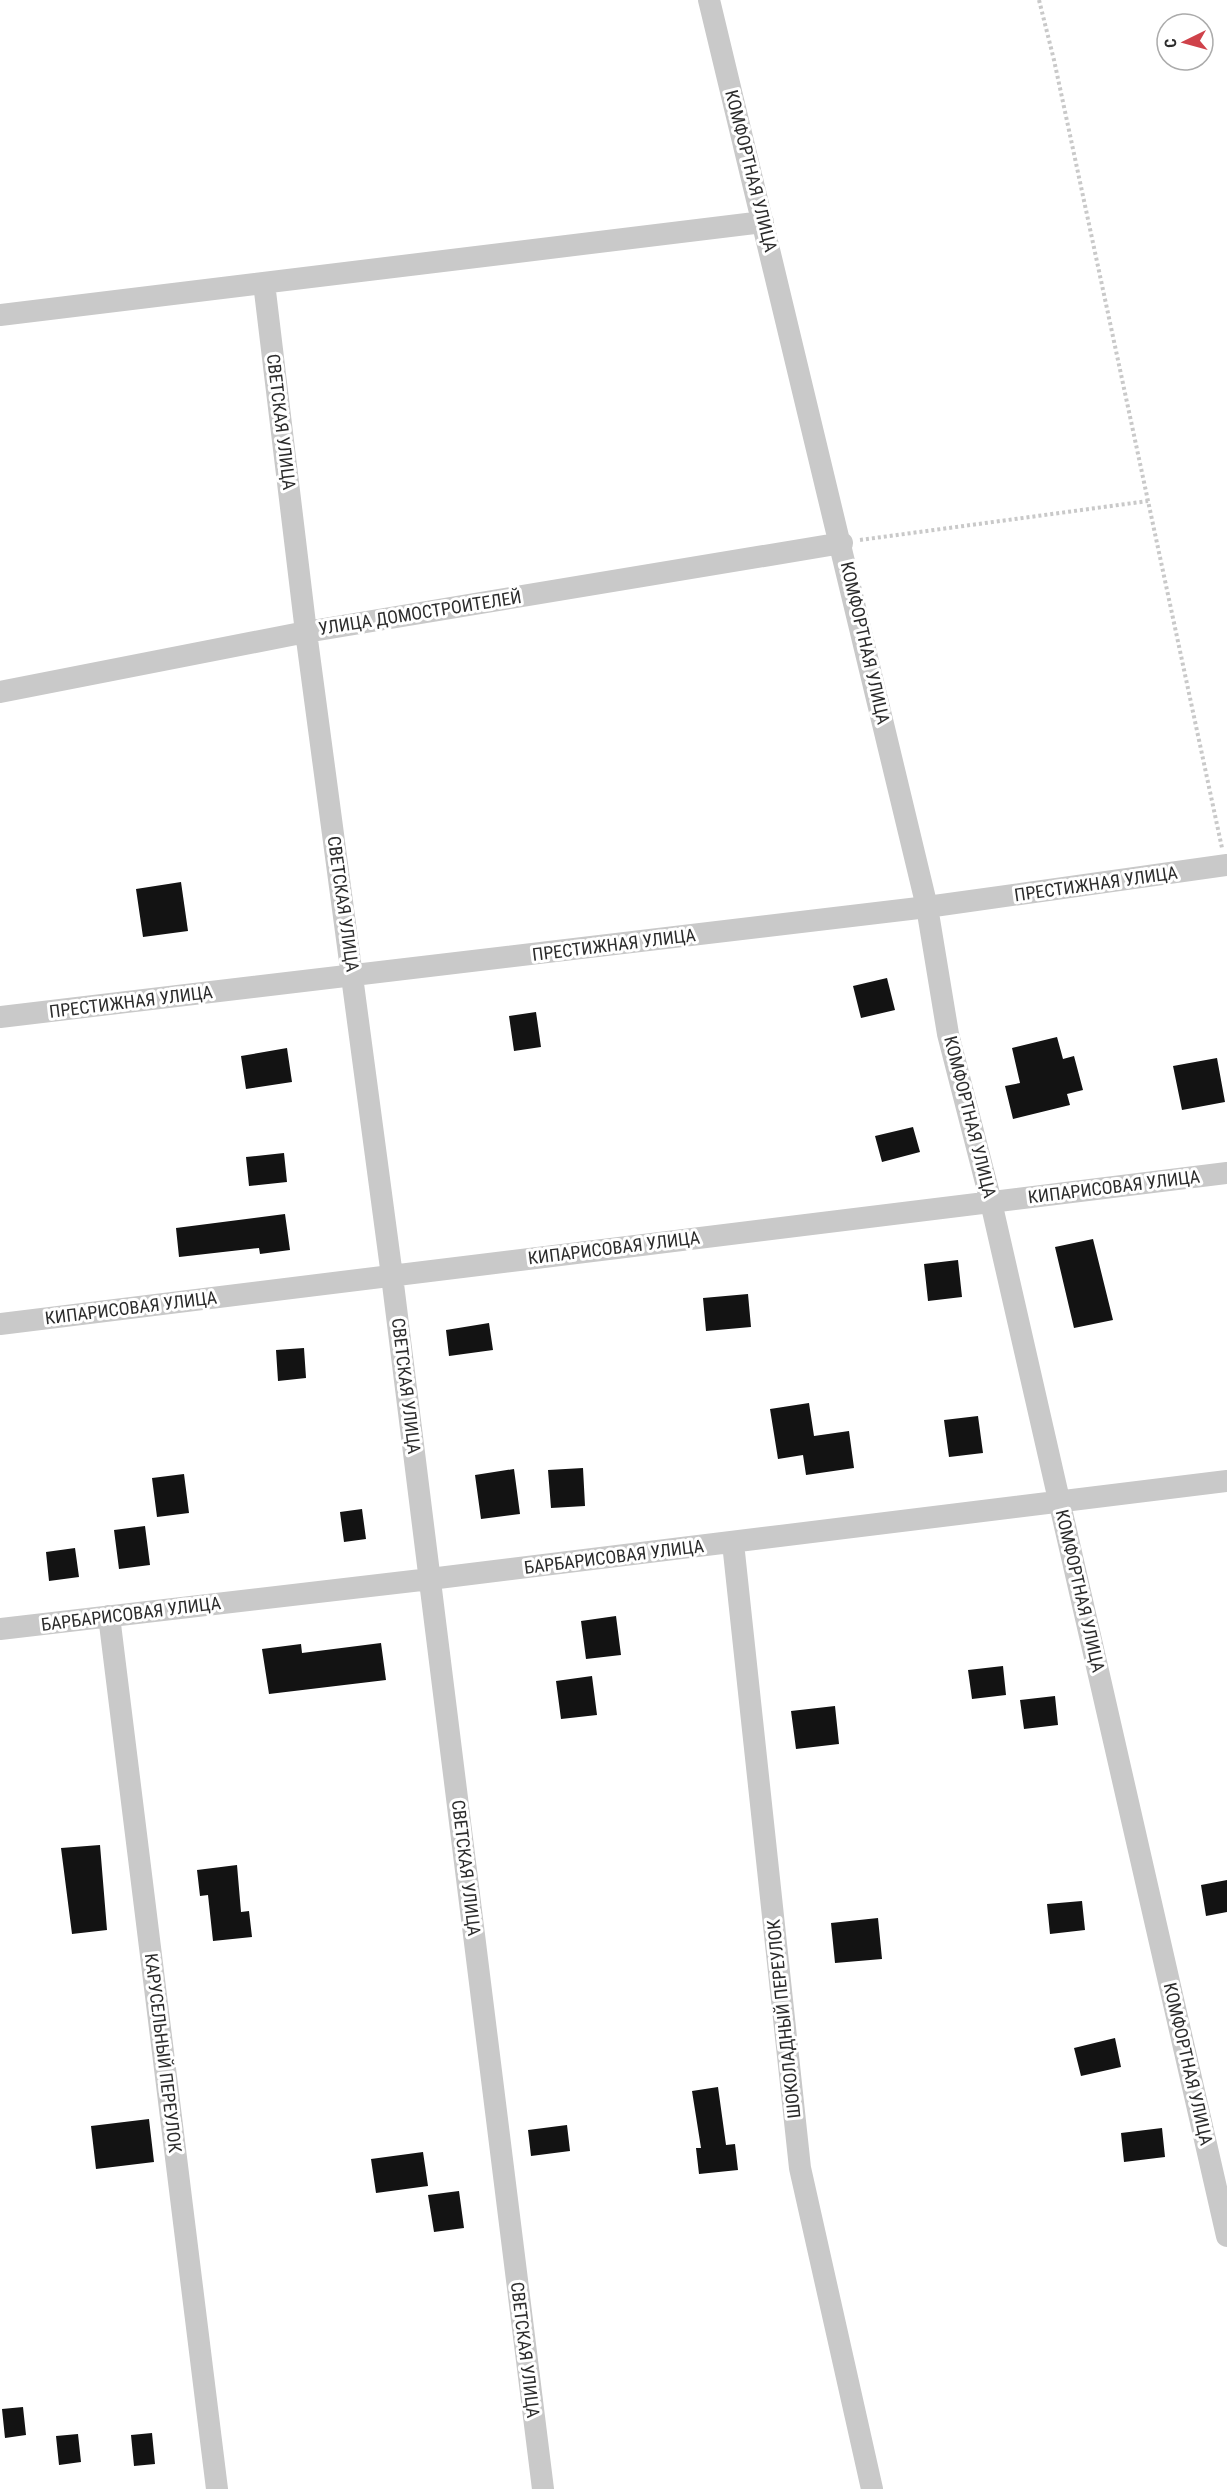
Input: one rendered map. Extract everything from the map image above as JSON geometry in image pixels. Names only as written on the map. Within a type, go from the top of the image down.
[{"type":"street","name":"КОМФОРТНАЯ УЛИЦА","points":[[710,0],[842,543],[927,907],[948,1034],[991,1202],[1227,2236]]},
{"type":"street","points":[[0,315],[763,222]]},
{"type":"street","name":"СВЕТСКАЯ УЛИЦА","points":[[264,283],[306,632],[392,1275],[543,2489]]},
{"type":"street","name":"УЛИЦА ДОМОСТРОИТЕЛЕЙ","points":[[0,692],[306,632],[842,543]]},
{"type":"street","name":"ПРЕСТИЖНАЯ УЛИЦА","points":[[0,1017],[927,907],[1227,868]]},
{"type":"street","name":"КИПАРИСОВАЯ УЛИЦА","points":[[0,1324],[1227,1173]]},
{"type":"street","name":"БАРБАРИСОВАЯ УЛИЦА","points":[[0,1629],[430,1580],[1227,1481]]},
{"type":"street","name":"ШОКОЛАДНЫЙ ПЕРЕУЛОК","points":[[733,1543],[800,2168],[872,2489]]},
{"type":"street","name":"КАРУСЕЛЬНЫЙ ПЕРЕУЛОК","points":[[109,1616],[217,2489]]},
{"type":"path","points":[[1039,0],[1057,72],[1227,868]]},
{"type":"path","points":[[842,543],[1148,501]]},
{"type":"building","points":[[181,882],[188,931],[143,937],[136,889]]},
{"type":"building","points":[[887,978],[895,1010],[861,1018],[853,986]]},
{"type":"building","points":[[536,1012],[541,1047],[514,1051],[509,1016]]},
{"type":"building","points":[[1057,1037],[1063,1059],[1074,1056],[1083,1090],[1067,1094],[1070,1105],[1013,1119],[1005,1086],[1020,1083],[1012,1048]]},
{"type":"building","points":[[287,1048],[292,1082],[246,1089],[241,1056]]},
{"type":"building","points":[[1217,1058],[1225,1102],[1182,1110],[1173,1066]]},
{"type":"building","points":[[913,1127],[920,1152],[882,1162],[875,1136]]},
{"type":"building","points":[[284,1153],[287,1182],[249,1186],[246,1157]]},
{"type":"building","points":[[285,1214],[290,1250],[260,1254],[259,1248],[179,1257],[176,1228]]},
{"type":"building","points":[[1093,1239],[1113,1320],[1074,1328],[1055,1247]]},
{"type":"building","points":[[958,1260],[962,1297],[928,1301],[924,1264]]},
{"type":"building","points":[[748,1294],[751,1327],[706,1331],[703,1298]]},
{"type":"building","points":[[489,1323],[493,1350],[449,1356],[446,1330]]},
{"type":"building","points":[[304,1348],[306,1378],[278,1381],[276,1350]]},
{"type":"building","points":[[809,1403],[814,1436],[849,1431],[854,1468],[806,1475],[803,1455],[778,1459],[770,1409]]},
{"type":"building","points":[[978,1416],[983,1453],[949,1457],[944,1420]]},
{"type":"building","points":[[583,1468],[585,1506],[551,1508],[548,1470]]},
{"type":"building","points":[[514,1469],[520,1514],[481,1519],[475,1475]]},
{"type":"building","points":[[184,1474],[189,1513],[157,1517],[152,1478]]},
{"type":"building","points":[[362,1509],[366,1539],[344,1542],[340,1512]]},
{"type":"building","points":[[145,1526],[150,1565],[119,1569],[114,1530]]},
{"type":"building","points":[[75,1548],[79,1577],[49,1581],[46,1552]]},
{"type":"building","points":[[616,1616],[621,1655],[586,1659],[581,1621]]},
{"type":"building","points":[[381,1643],[386,1680],[269,1694],[262,1649],[301,1644],[302,1653]]},
{"type":"building","points":[[1003,1666],[1006,1695],[972,1699],[968,1670]]},
{"type":"building","points":[[592,1676],[597,1715],[561,1719],[556,1681]]},
{"type":"building","points":[[1055,1696],[1058,1725],[1024,1729],[1020,1700]]},
{"type":"building","points":[[835,1706],[839,1744],[796,1749],[791,1711]]},
{"type":"building","points":[[100,1845],[107,1930],[72,1934],[61,1848]]},
{"type":"building","points":[[237,1865],[241,1912],[249,1911],[252,1937],[213,1941],[208,1895],[200,1896],[197,1870]]},
{"type":"building","points":[[1227,1880],[1227,1912],[1206,1916],[1201,1885]]},
{"type":"building","points":[[1082,1901],[1085,1930],[1050,1934],[1047,1904]]},
{"type":"building","points":[[878,1918],[882,1959],[835,1963],[831,1923]]},
{"type":"building","points":[[1115,2038],[1121,2067],[1081,2076],[1074,2048]]},
{"type":"building","points":[[718,2087],[726,2145],[735,2144],[738,2170],[699,2174],[696,2148],[701,2148],[692,2091]]},
{"type":"building","points":[[149,2119],[154,2162],[96,2169],[91,2126]]},
{"type":"building","points":[[567,2125],[570,2151],[531,2156],[528,2130]]},
{"type":"building","points":[[1162,2128],[1165,2157],[1124,2162],[1121,2133]]},
{"type":"building","points":[[423,2152],[428,2186],[376,2193],[371,2159]]},
{"type":"building","points":[[459,2191],[464,2228],[434,2232],[428,2195]]},
{"type":"building","points":[[23,2407],[26,2435],[5,2438],[2,2409]]},
{"type":"building","points":[[152,2433],[155,2464],[134,2466],[131,2435]]},
{"type":"building","points":[[78,2434],[81,2462],[59,2465],[56,2436]]}]
